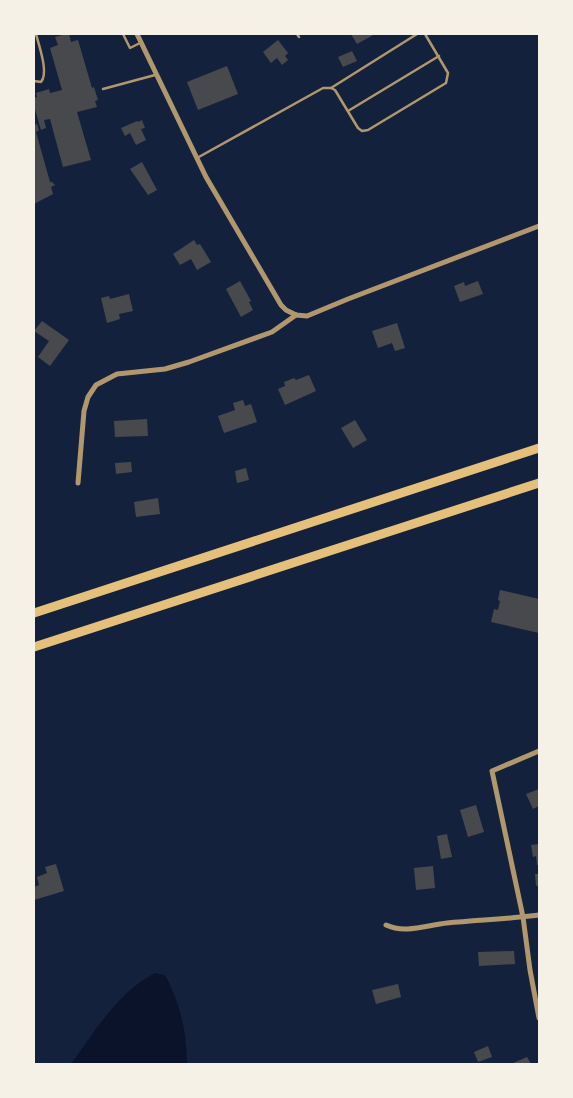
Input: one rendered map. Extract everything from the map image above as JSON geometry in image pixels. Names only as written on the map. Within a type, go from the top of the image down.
[{"type":"highway","points":[[34,614],[539,448]]},
{"type":"highway","points":[[34,647],[539,483]]},
{"type":"street","points":[[137,34],[197,158],[238,233],[281,305],[296,315],[307,316],[539,226]]},
{"type":"street","points":[[78,483],[84,411],[88,397],[96,385],[117,374],[165,369],[189,362],[272,332],[296,315]]},
{"type":"street","points":[[539,752],[492,771],[523,917],[539,1018]]},
{"type":"street","points":[[386,925],[394,929],[407,929],[445,923],[539,915]]},
{"type":"lane","points":[[34,81],[41,82],[45,71],[36,34]]},
{"type":"lane","points":[[123,34],[130,48],[141,42]]},
{"type":"lane","points":[[197,158],[323,88],[331,88],[417,34]]},
{"type":"lane","points":[[331,88],[335,90],[358,128],[362,131],[368,130],[446,83],[448,73],[425,34]]},
{"type":"lane","points":[[348,112],[439,56]]},
{"type":"lane","points":[[103,89],[156,74]]},
{"type":"water","points":[[155,973],[165,975],[179,1007],[186,1041],[187,1064],[71,1064],[118,1002],[142,981]]},
{"type":"building","points":[[69,34],[71,42],[78,40],[92,88],[94,87],[98,100],[95,101],[97,107],[77,112],[91,160],[63,167],[50,119],[44,120],[46,128],[41,130],[34,106],[34,98],[37,97],[36,93],[49,89],[50,93],[62,90],[50,48],[58,45],[55,37]]},
{"type":"building","points":[[351,34],[375,34],[357,44]]},
{"type":"building","points":[[278,40],[288,53],[285,56],[288,60],[282,65],[277,58],[271,63],[263,52]]},
{"type":"building","points":[[352,51],[357,61],[343,67],[338,57]]},
{"type":"building","points":[[227,66],[238,94],[198,110],[187,82]]},
{"type":"building","points":[[142,120],[145,128],[141,129],[146,140],[136,145],[130,133],[125,136],[121,128]]},
{"type":"building","points":[[37,124],[39,130],[36,132],[50,182],[55,185],[51,187],[53,194],[34,204],[34,125]]},
{"type":"building","points":[[142,162],[157,190],[148,195],[130,169]]},
{"type":"building","points":[[194,240],[197,245],[200,244],[211,262],[197,270],[191,259],[180,265],[173,254]]},
{"type":"building","points":[[240,281],[251,301],[249,302],[253,310],[241,317],[226,289]]},
{"type":"building","points":[[478,281],[483,294],[460,302],[454,286],[464,282],[465,286]]},
{"type":"building","points":[[129,294],[133,311],[119,314],[120,319],[107,323],[101,298],[109,296],[110,299]]},
{"type":"building","points":[[42,321],[69,340],[50,366],[38,357],[49,341],[34,331]]},
{"type":"building","points":[[397,323],[405,348],[395,351],[392,343],[378,348],[372,331]]},
{"type":"building","points":[[309,375],[316,391],[285,405],[278,389],[285,386],[284,382]]},
{"type":"building","points":[[243,400],[245,406],[251,404],[257,422],[224,433],[218,416],[235,410],[233,403]]},
{"type":"building","points":[[147,419],[148,436],[115,437],[114,421]]},
{"type":"building","points":[[355,420],[367,440],[353,448],[341,428]]},
{"type":"building","points":[[131,462],[132,472],[116,474],[115,463]]},
{"type":"building","points":[[246,468],[249,480],[237,483],[235,471]]},
{"type":"building","points":[[158,498],[160,514],[136,517],[134,502]]},
{"type":"building","points":[[500,590],[539,599],[539,633],[491,622],[494,609],[498,610]]},
{"type":"building","points":[[539,789],[539,806],[533,809],[526,794]]},
{"type":"building","points":[[476,805],[484,832],[468,837],[460,810]]},
{"type":"building","points":[[447,834],[452,857],[441,859],[437,836]]},
{"type":"building","points":[[539,844],[539,865],[537,865],[536,856],[533,857],[531,845]]},
{"type":"building","points":[[56,864],[64,891],[34,900],[34,887],[39,885],[37,877],[47,873],[45,867]]},
{"type":"building","points":[[433,866],[435,888],[416,890],[414,868]]},
{"type":"building","points":[[535,874],[539,874],[539,885],[536,886]]},
{"type":"building","points":[[514,951],[515,964],[479,966],[478,952]]},
{"type":"building","points":[[398,984],[401,997],[376,1004],[372,990]]},
{"type":"building","points":[[488,1046],[492,1057],[478,1062],[474,1052]]},
{"type":"building","points":[[527,1057],[531,1064],[511,1064]]}]
